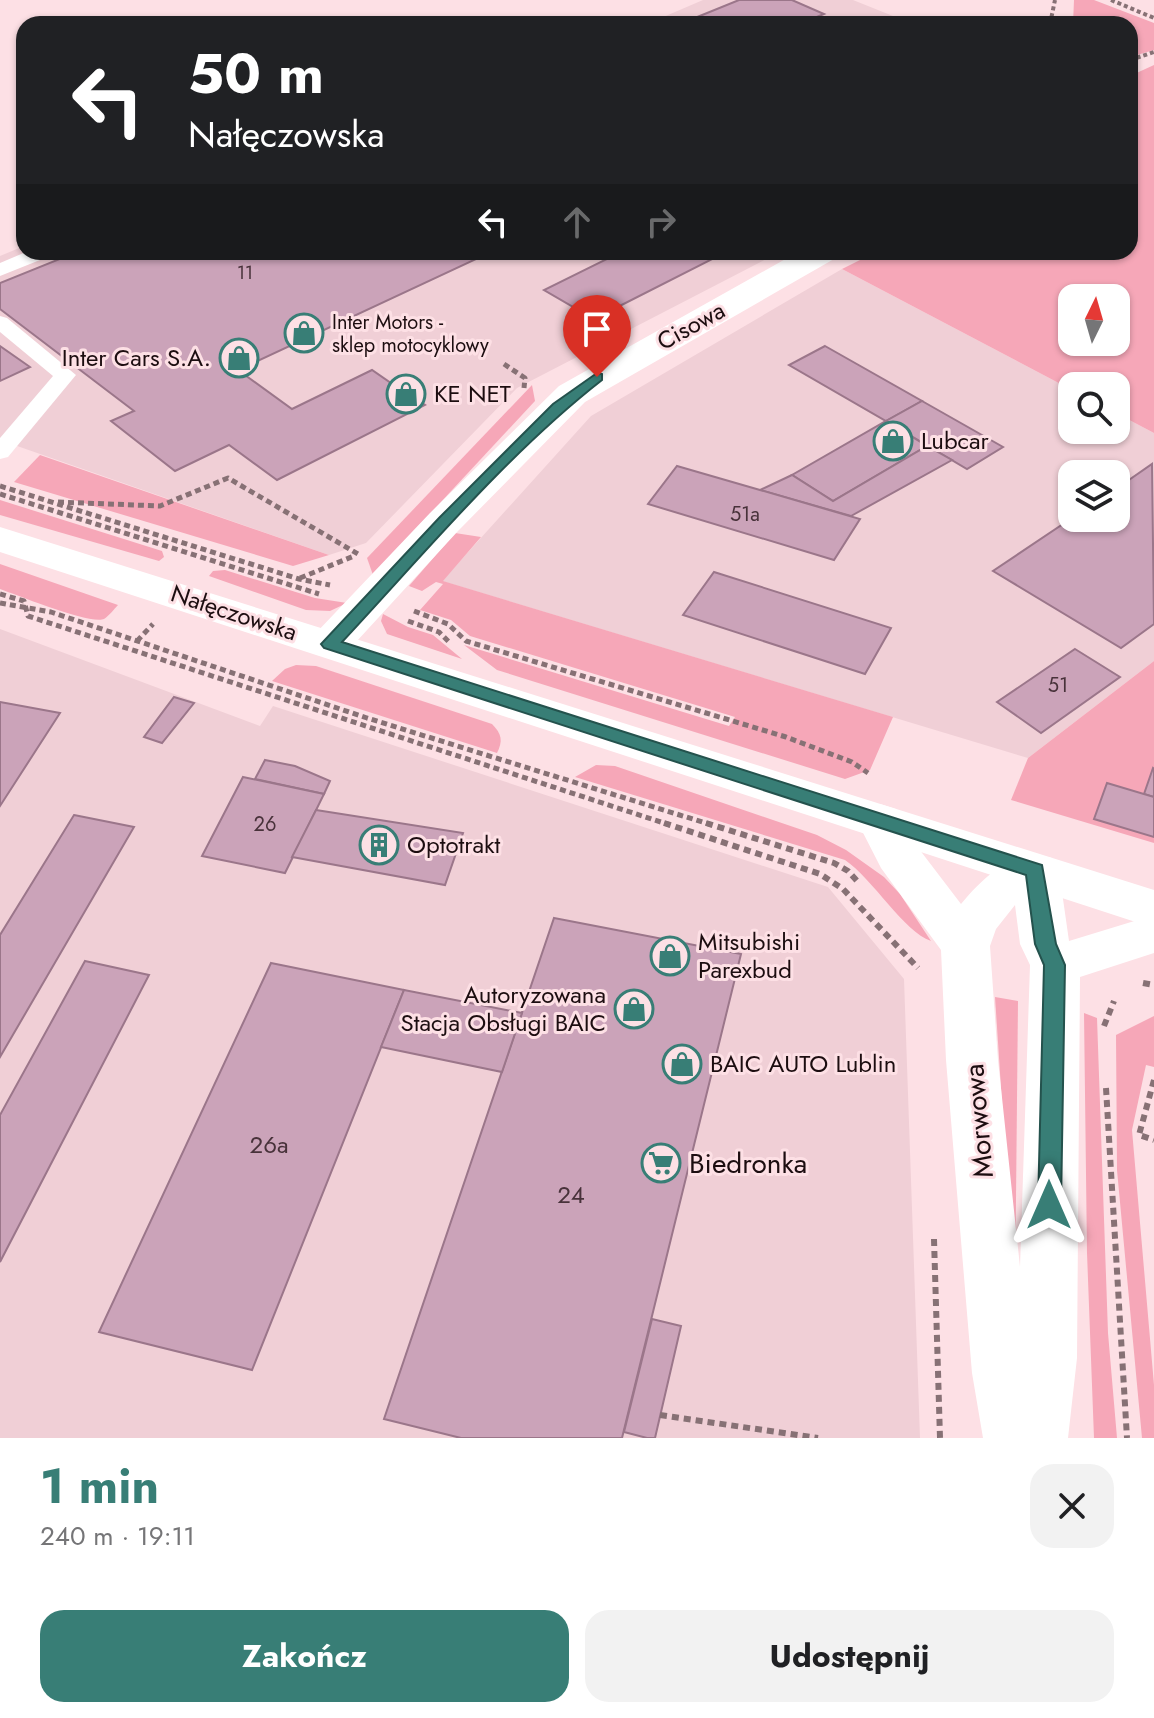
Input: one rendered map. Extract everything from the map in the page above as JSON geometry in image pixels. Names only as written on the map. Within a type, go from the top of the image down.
[{"type":"street","name":"Cisowa","points":[[330,644],[444,522],[572,394],[808,260]]},
{"type":"street","name":"Nałęczowska","points":[[0,539],[1154,909]]},
{"type":"street","points":[[880,821],[946,960],[998,892],[1035,871],[1045,944],[1055,965],[1047,1358],[1037,1438]]},
{"type":"street","points":[[1055,965],[1154,934]]},
{"type":"street","name":"Morwowa","points":[[946,960],[1002,1373],[1014,1438]]},
{"type":"lane","points":[[0,270],[24,260]]},
{"type":"lane","points":[[0,322],[65,375],[0,452]]},
{"type":"path","points":[[1111,0],[1154,18]]},
{"type":"path","points":[[49,502],[160,506],[228,478],[360,556],[299,579]]},
{"type":"path","points":[[0,486],[299,579],[332,585]]},
{"type":"path","points":[[0,494],[211,562],[330,596]]},
{"type":"path","points":[[0,594],[24,601],[28,616],[820,874],[843,889],[910,962],[946,960]]},
{"type":"path","points":[[0,603],[51,612],[367,718],[834,863],[848,871],[868,892]]},
{"type":"path","points":[[412,603],[413,611],[448,624],[466,641],[786,737],[852,762],[873,775]]},
{"type":"path","points":[[137,641],[157,619]]},
{"type":"path","points":[[1104,1042],[1104,1027],[1114,1001]]},
{"type":"path","points":[[1106,1074],[1127,1438]]},
{"type":"path","points":[[1154,1080],[1139,1135],[1154,1140]]},
{"type":"path","points":[[660,1415],[818,1438]]},
{"type":"shaded area","points":[[703,0],[853,0],[893,16],[666,16]]},
{"type":"shaded area","points":[[1074,0],[1094,0],[1136,16],[1073,16]]},
{"type":"shaded area","points":[[1138,17],[1154,23],[1154,50],[1138,55]]},
{"type":"shaded area","points":[[1154,65],[1154,433],[1130,420],[1130,372],[1058,372],[1058,383],[842,269],[860,260],[1138,260],[1138,72]]},
{"type":"shaded area","points":[[16,249],[16,260],[765,260],[517,388],[366,543],[329,555],[0,440],[0,256]]},
{"type":"shaded area","points":[[842,269],[1058,383],[1058,444],[1130,444],[1130,420],[1154,433],[1154,661],[1028,758],[442,581],[591,416]]},
{"type":"shaded area","points":[[532,385],[535,401],[373,575],[367,558]]},
{"type":"shaded area","points":[[40,455],[329,555],[293,566],[14,482]]},
{"type":"shaded area","points":[[0,500],[162,551],[164,557],[159,561],[0,515]]},
{"type":"shaded area","points":[[455,533],[481,537],[443,581],[893,717],[870,770],[845,779],[497,670],[464,645],[729,726],[735,717],[470,636],[451,620],[420,610],[443,584],[436,582],[422,591],[409,586]]},
{"type":"shaded area","points":[[0,564],[118,605],[104,619],[96,620],[54,608],[0,589]]},
{"type":"shaded area","points":[[225,570],[315,598],[347,603],[330,611],[306,610],[209,576],[213,571]]},
{"type":"shaded area","points":[[383,614],[433,635],[462,659],[387,634],[381,621]]},
{"type":"shaded area","points":[[0,629],[260,726],[273,706],[828,887],[904,979],[920,1438],[0,1438]]},
{"type":"shaded area","points":[[1154,661],[1154,843],[1011,800],[1028,758]]},
{"type":"shaded area","points":[[296,665],[316,666],[492,724],[501,741],[499,749],[497,753],[272,681],[285,669]]},
{"type":"shaded area","points":[[596,765],[615,766],[817,835],[846,850],[884,877],[900,894],[931,941],[910,927],[845,860],[575,777]]},
{"type":"shaded area","points":[[995,997],[1018,1001],[1015,1300]]},
{"type":"shaded area","points":[[1084,1013],[1097,1018],[1108,1333],[1117,1438],[1094,1438],[1087,1253]]},
{"type":"shaded area","points":[[1154,1016],[1154,1067],[1146,1065],[1132,1130],[1154,1385],[1154,1438],[1142,1438],[1117,1170],[1116,1035]]},
{"type":"building","points":[[739,0],[792,0],[824,14],[819,16],[700,16]]},
{"type":"building","points":[[57,260],[474,260],[238,370],[292,409],[372,370],[391,383],[403,377],[416,385],[404,391],[425,405],[277,480],[229,445],[175,471],[111,421],[134,411],[0,309],[0,283]]},
{"type":"building","points":[[605,260],[710,260],[594,319],[544,290]]},
{"type":"building","points":[[0,346],[30,367],[0,381]]},
{"type":"building","points":[[825,346],[922,401],[886,421],[789,365]]},
{"type":"building","points":[[922,401],[1003,447],[967,469],[886,421]]},
{"type":"building","points":[[886,421],[927,446],[833,501],[792,475]]},
{"type":"building","points":[[927,446],[952,460],[851,516],[760,490],[792,475],[833,501]]},
{"type":"building","points":[[1152,464],[1154,624],[1121,648],[993,571],[1058,527],[1058,532],[1130,532],[1130,479]]},
{"type":"building","points":[[677,466],[860,519],[834,560],[648,504]]},
{"type":"building","points":[[714,572],[891,628],[865,674],[683,615]]},
{"type":"building","points":[[1075,649],[1120,677],[1041,733],[997,702]]},
{"type":"building","points":[[174,697],[194,703],[162,743],[144,737]]},
{"type":"building","points":[[0,702],[60,713],[0,806]]},
{"type":"building","points":[[265,760],[295,766],[330,781],[324,794],[255,779]]},
{"type":"building","points":[[1154,769],[1154,797],[1144,794]]},
{"type":"building","points":[[243,777],[324,794],[285,873],[202,856]]},
{"type":"building","points":[[1107,783],[1154,797],[1154,837],[1094,819]]},
{"type":"building","name":"Optotrakt","points":[[316,810],[463,833],[445,885],[292,857]]},
{"type":"building","points":[[74,815],[134,827],[0,1057],[0,935]]},
{"type":"building","points":[[554,918],[741,954],[622,1438],[461,1438],[384,1419]]},
{"type":"building","points":[[85,961],[149,975],[0,1262],[0,1115]]},
{"type":"building","points":[[271,963],[404,990],[252,1370],[99,1332]]},
{"type":"building","points":[[404,990],[522,1013],[502,1072],[381,1047]]},
{"type":"building","points":[[652,1319],[681,1326],[655,1438],[647,1438],[624,1432]]},
{"type":"place","name":"Inter Motors - sklep motocyklowy","points":[[304,333]]},
{"type":"place","name":"Inter Cars S.A.","points":[[239,358]]},
{"type":"place","name":"KE NET","points":[[406,394]]},
{"type":"place","name":"Lubcar","points":[[893,441]]},
{"type":"place","name":"Optotrakt","points":[[379,845]]},
{"type":"place","name":"Mitsubishi Parexbud","points":[[670,956]]},
{"type":"place","name":"Autoryzowana Stacja Obsługi BAIC","points":[[634,1009]]},
{"type":"place","name":"BAIC AUTO Lublin","points":[[682,1064]]},
{"type":"place","name":"Biedronka","points":[[661,1163]]},
{"type":"route","points":[[597,377],[558,407],[444,522],[330,644],[1035,871],[1045,944],[1055,965],[1049,1205]]}]
